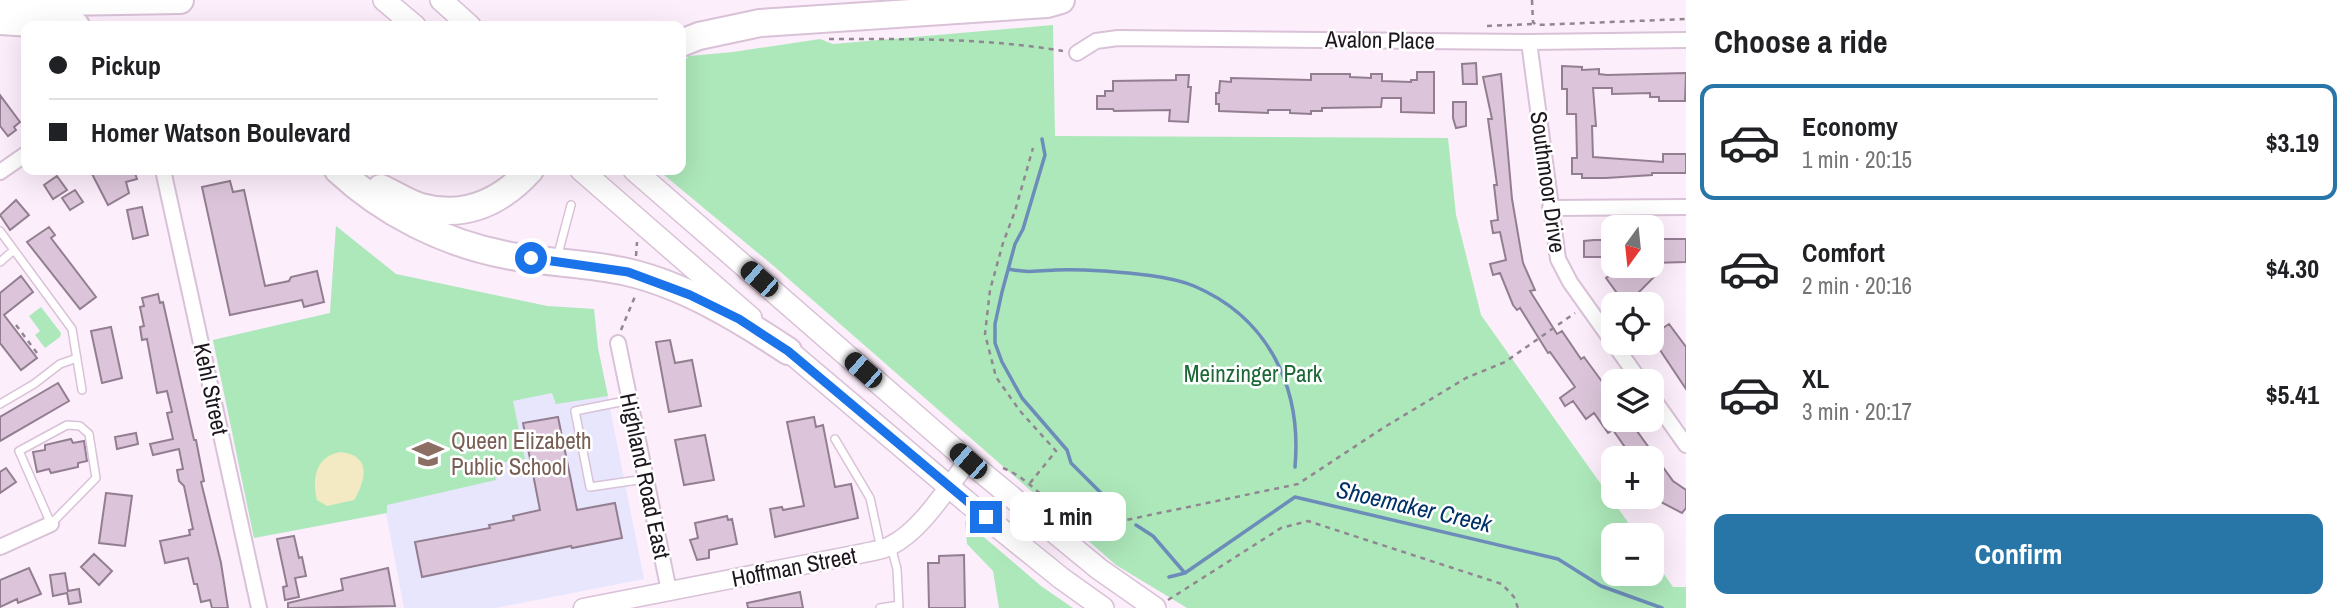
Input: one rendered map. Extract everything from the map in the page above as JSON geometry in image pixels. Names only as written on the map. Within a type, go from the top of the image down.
[{"type":"highway","points":[[0,3],[180,0]]},
{"type":"highway","points":[[686,41],[760,23],[1047,4],[1061,0]]},
{"type":"highway","points":[[0,20],[21,22]]},
{"type":"highway","points":[[343,175],[410,223],[505,255],[628,272],[690,295],[739,319],[788,351]]},
{"type":"highway","points":[[360,175],[421,206],[449,211],[471,210],[495,199],[525,175]]},
{"type":"main road","points":[[384,0],[409,21]]},
{"type":"main road","points":[[440,0],[464,21]]},
{"type":"main road","points":[[587,175],[948,486],[1061,578],[1103,608]]},
{"type":"main road","points":[[640,175],[968,461],[1099,569],[1161,604]]},
{"type":"street","name":"Avalon Place","points":[[1077,53],[1096,41],[1118,38],[1529,42],[1686,40]]},
{"type":"street","name":"Southmoor Drive","points":[[1529,42],[1558,259],[1570,282],[1632,369]]},
{"type":"street","points":[[0,172],[21,157]]},
{"type":"street","name":"Kehl Street","points":[[164,175],[258,608]]},
{"type":"street","points":[[1550,208],[1686,207]]},
{"type":"street","name":"Highland Road East","points":[[618,343],[671,600]]},
{"type":"street","points":[[1664,414],[1686,445]]},
{"type":"street","points":[[886,548],[906,536],[968,461]]},
{"type":"street","points":[[0,547],[51,524]]},
{"type":"street","name":"Hoffman Street","points":[[583,608],[671,600],[886,548]]},
{"type":"lane","points":[[556,262],[571,205]]},
{"type":"lane","points":[[0,231],[72,329],[82,390]]},
{"type":"lane","points":[[0,262],[14,250]]},
{"type":"lane","points":[[0,404],[34,384],[60,364],[77,358]]},
{"type":"lane","points":[[630,400],[575,411],[590,486],[646,479]]},
{"type":"lane","points":[[67,425],[80,426],[89,434],[96,478],[51,524],[19,451],[67,425]]},
{"type":"lane","points":[[835,439],[870,498],[886,548],[897,569],[895,588],[899,607],[880,608]]},
{"type":"path","points":[[1532,0],[1533,22]]},
{"type":"path","points":[[1487,26],[1533,22],[1686,19]]},
{"type":"path","points":[[825,39],[952,40],[1032,46],[1077,53]]},
{"type":"path","points":[[1030,483],[1056,451],[1020,411],[996,377],[985,334],[990,290],[1033,148]]},
{"type":"path","points":[[994,468],[1005,468],[1030,483],[1064,511],[1103,522],[1126,520],[1297,484],[1466,378],[1505,362],[1586,304]]},
{"type":"path","points":[[16,325],[40,357]]},
{"type":"path","points":[[1161,604],[1281,528],[1308,521],[1502,584],[1514,597],[1518,608]]},
{"type":"shaded area","name":"Queen Elizabeth Public School","points":[[336,226],[396,274],[547,306],[594,309],[598,348],[644,579],[495,608],[404,608],[386,513],[254,538],[213,340],[330,313]]},
{"type":"green space","name":"Meinzinger Park","points":[[1053,25],[1055,136],[1448,138],[1456,215],[1481,315],[1601,484],[1601,509],[1619,509],[1628,523],[1601,523],[1601,586],[1664,586],[1664,574],[1673,587],[1686,587],[1686,608],[1187,608],[1116,565],[776,268],[664,175],[686,175],[686,59],[689,56],[820,39],[833,44]]},
{"type":"green space","name":"Queen Elizabeth Public School","points":[[336,226],[396,274],[547,306],[594,309],[598,348],[608,396],[556,404],[552,393],[513,401],[525,459],[493,464],[496,480],[387,505],[387,513],[254,538],[213,340],[330,313]]},
{"type":"green space","points":[[41,307],[61,333],[60,337],[45,348],[35,335],[40,331],[29,316]]},
{"type":"green space","points":[[965,521],[1041,586],[1073,608],[999,608],[993,571],[967,544]]},
{"type":"sand","points":[[340,452],[350,454],[362,463],[363,477],[354,500],[327,506],[317,500],[315,477],[325,459]]},
{"type":"building","points":[[1476,63],[1477,84],[1463,84],[1462,64]]},
{"type":"building","points":[[1562,66],[1582,67],[1582,70],[1599,69],[1599,74],[1607,75],[1686,73],[1685,101],[1659,101],[1659,97],[1650,97],[1650,93],[1612,94],[1612,88],[1593,88],[1596,126],[1592,126],[1593,157],[1663,162],[1663,154],[1686,154],[1686,173],[1652,173],[1606,178],[1582,178],[1582,174],[1572,174],[1572,158],[1577,158],[1576,114],[1567,114],[1567,89],[1562,89]]},
{"type":"building","points":[[1417,72],[1434,72],[1434,113],[1401,112],[1401,98],[1382,98],[1381,107],[1322,108],[1322,111],[1311,111],[1311,114],[1290,113],[1290,110],[1268,110],[1268,113],[1219,111],[1219,104],[1216,104],[1220,81],[1231,82],[1231,78],[1311,80],[1311,74],[1350,74],[1350,77],[1371,78],[1371,74],[1382,74],[1382,81],[1411,82],[1417,80]]},
{"type":"building","points":[[1501,74],[1512,199],[1523,263],[1535,290],[1530,291],[1557,334],[1562,331],[1581,359],[1584,357],[1601,380],[1601,423],[1594,413],[1586,419],[1573,401],[1565,406],[1560,398],[1575,387],[1550,352],[1548,353],[1520,308],[1517,310],[1513,305],[1500,273],[1493,275],[1490,264],[1506,260],[1500,232],[1493,233],[1491,221],[1498,220],[1494,185],[1497,185],[1488,119],[1492,119],[1483,77]]},
{"type":"building","points":[[1176,75],[1189,75],[1188,87],[1191,87],[1188,122],[1169,121],[1170,110],[1097,109],[1097,96],[1105,96],[1105,91],[1113,91],[1113,81],[1176,80]]},
{"type":"building","points":[[0,95],[20,122],[14,127],[16,130],[8,136],[0,126]]},
{"type":"building","points":[[1453,102],[1466,102],[1466,126],[1456,128]]},
{"type":"building","points":[[93,175],[136,175],[137,179],[126,182],[129,193],[108,205]]},
{"type":"building","points":[[57,176],[67,190],[53,199],[44,185]]},
{"type":"building","points":[[230,181],[233,192],[244,190],[265,286],[317,271],[324,302],[304,307],[302,300],[230,315],[202,187]]},
{"type":"building","points":[[75,190],[83,202],[70,210],[62,198]]},
{"type":"building","points":[[16,200],[29,215],[10,230],[0,215]]},
{"type":"building","points":[[142,207],[148,235],[133,239],[127,210]]},
{"type":"building","points":[[49,227],[55,235],[51,238],[96,297],[80,309],[27,242]]},
{"type":"building","points":[[1664,239],[1686,239],[1686,262],[1664,263]]},
{"type":"building","points":[[1601,240],[1601,257],[1584,257],[1584,241]]},
{"type":"building","points":[[21,276],[33,292],[4,315],[37,358],[21,370],[0,343],[0,293]]},
{"type":"building","points":[[1606,278],[1653,278],[1639,292],[1616,292]]},
{"type":"building","points":[[158,294],[160,303],[163,302],[196,440],[204,481],[201,482],[221,563],[228,608],[212,608],[210,600],[201,602],[188,558],[165,563],[160,541],[190,535],[189,530],[193,529],[184,486],[179,481],[177,470],[183,469],[179,449],[153,455],[150,444],[173,439],[167,413],[172,412],[167,391],[157,393],[147,339],[142,340],[140,327],[144,326],[140,307],[144,306],[142,298]]},
{"type":"building","points":[[1669,324],[1686,347],[1686,389],[1663,355],[1664,327]]},
{"type":"building","points":[[111,327],[122,378],[102,383],[91,331]]},
{"type":"building","points":[[670,340],[675,363],[692,360],[701,406],[669,412],[656,342]]},
{"type":"building","points":[[58,383],[69,401],[0,441],[0,417]]},
{"type":"building","points":[[558,417],[577,510],[615,503],[622,538],[422,577],[415,542],[490,528],[489,525],[514,520],[513,516],[540,510],[523,423]]},
{"type":"building","points":[[814,417],[816,427],[823,425],[835,487],[851,484],[858,518],[775,537],[770,509],[782,507],[783,510],[804,506],[787,422]]},
{"type":"building","points":[[1614,432],[1638,432],[1648,446],[1624,446]]},
{"type":"building","points":[[136,433],[138,444],[117,449],[115,437]]},
{"type":"building","points":[[705,435],[714,480],[684,485],[675,440]]},
{"type":"building","points":[[71,439],[73,443],[84,441],[87,461],[78,463],[78,467],[51,473],[49,469],[37,472],[33,452],[45,450],[45,445]]},
{"type":"building","points":[[6,468],[16,482],[0,493],[0,472]]},
{"type":"building","points":[[1664,469],[1673,481],[1686,490],[1686,508],[1682,513],[1664,504]]},
{"type":"building","points":[[106,493],[132,496],[125,546],[99,543]]},
{"type":"building","points":[[727,516],[728,520],[732,519],[737,544],[709,550],[709,558],[697,560],[690,540],[698,538],[695,523]]},
{"type":"building","points":[[294,536],[306,576],[295,578],[299,597],[285,600],[283,587],[287,586],[277,539]]},
{"type":"building","points":[[94,554],[112,571],[99,585],[81,567]]},
{"type":"building","points":[[964,555],[965,608],[929,608],[928,563],[939,563],[939,556]]},
{"type":"building","points":[[29,568],[41,594],[18,603],[17,599],[0,607],[0,580]]},
{"type":"building","points":[[388,568],[395,606],[288,608],[288,603],[343,590],[341,579]]},
{"type":"building","points":[[65,573],[68,591],[79,589],[81,602],[69,604],[67,593],[53,596],[50,575]]},
{"type":"building","points":[[800,592],[803,608],[748,608],[747,603]]},
{"type":"waterway","points":[[1042,139],[1045,155],[1002,292],[995,324],[995,343],[1022,398],[1067,450],[1071,463],[1123,515]]},
{"type":"waterway","points":[[1009,269],[1086,270],[1150,276],[1194,286],[1220,300],[1242,317],[1261,337],[1286,383],[1293,410],[1295,467]]},
{"type":"waterway","name":"Shoemaker Creek","points":[[1169,577],[1185,573],[1295,497],[1558,559],[1601,586],[1662,608]]},
{"type":"waterway","points":[[1136,525],[1153,536],[1184,572]]},
{"type":"place","name":"Queen Elizabeth Public School","points":[[428,454]]},
{"type":"route","points":[[531,258],[628,272],[690,295],[739,319],[788,351],[986,517]]}]
